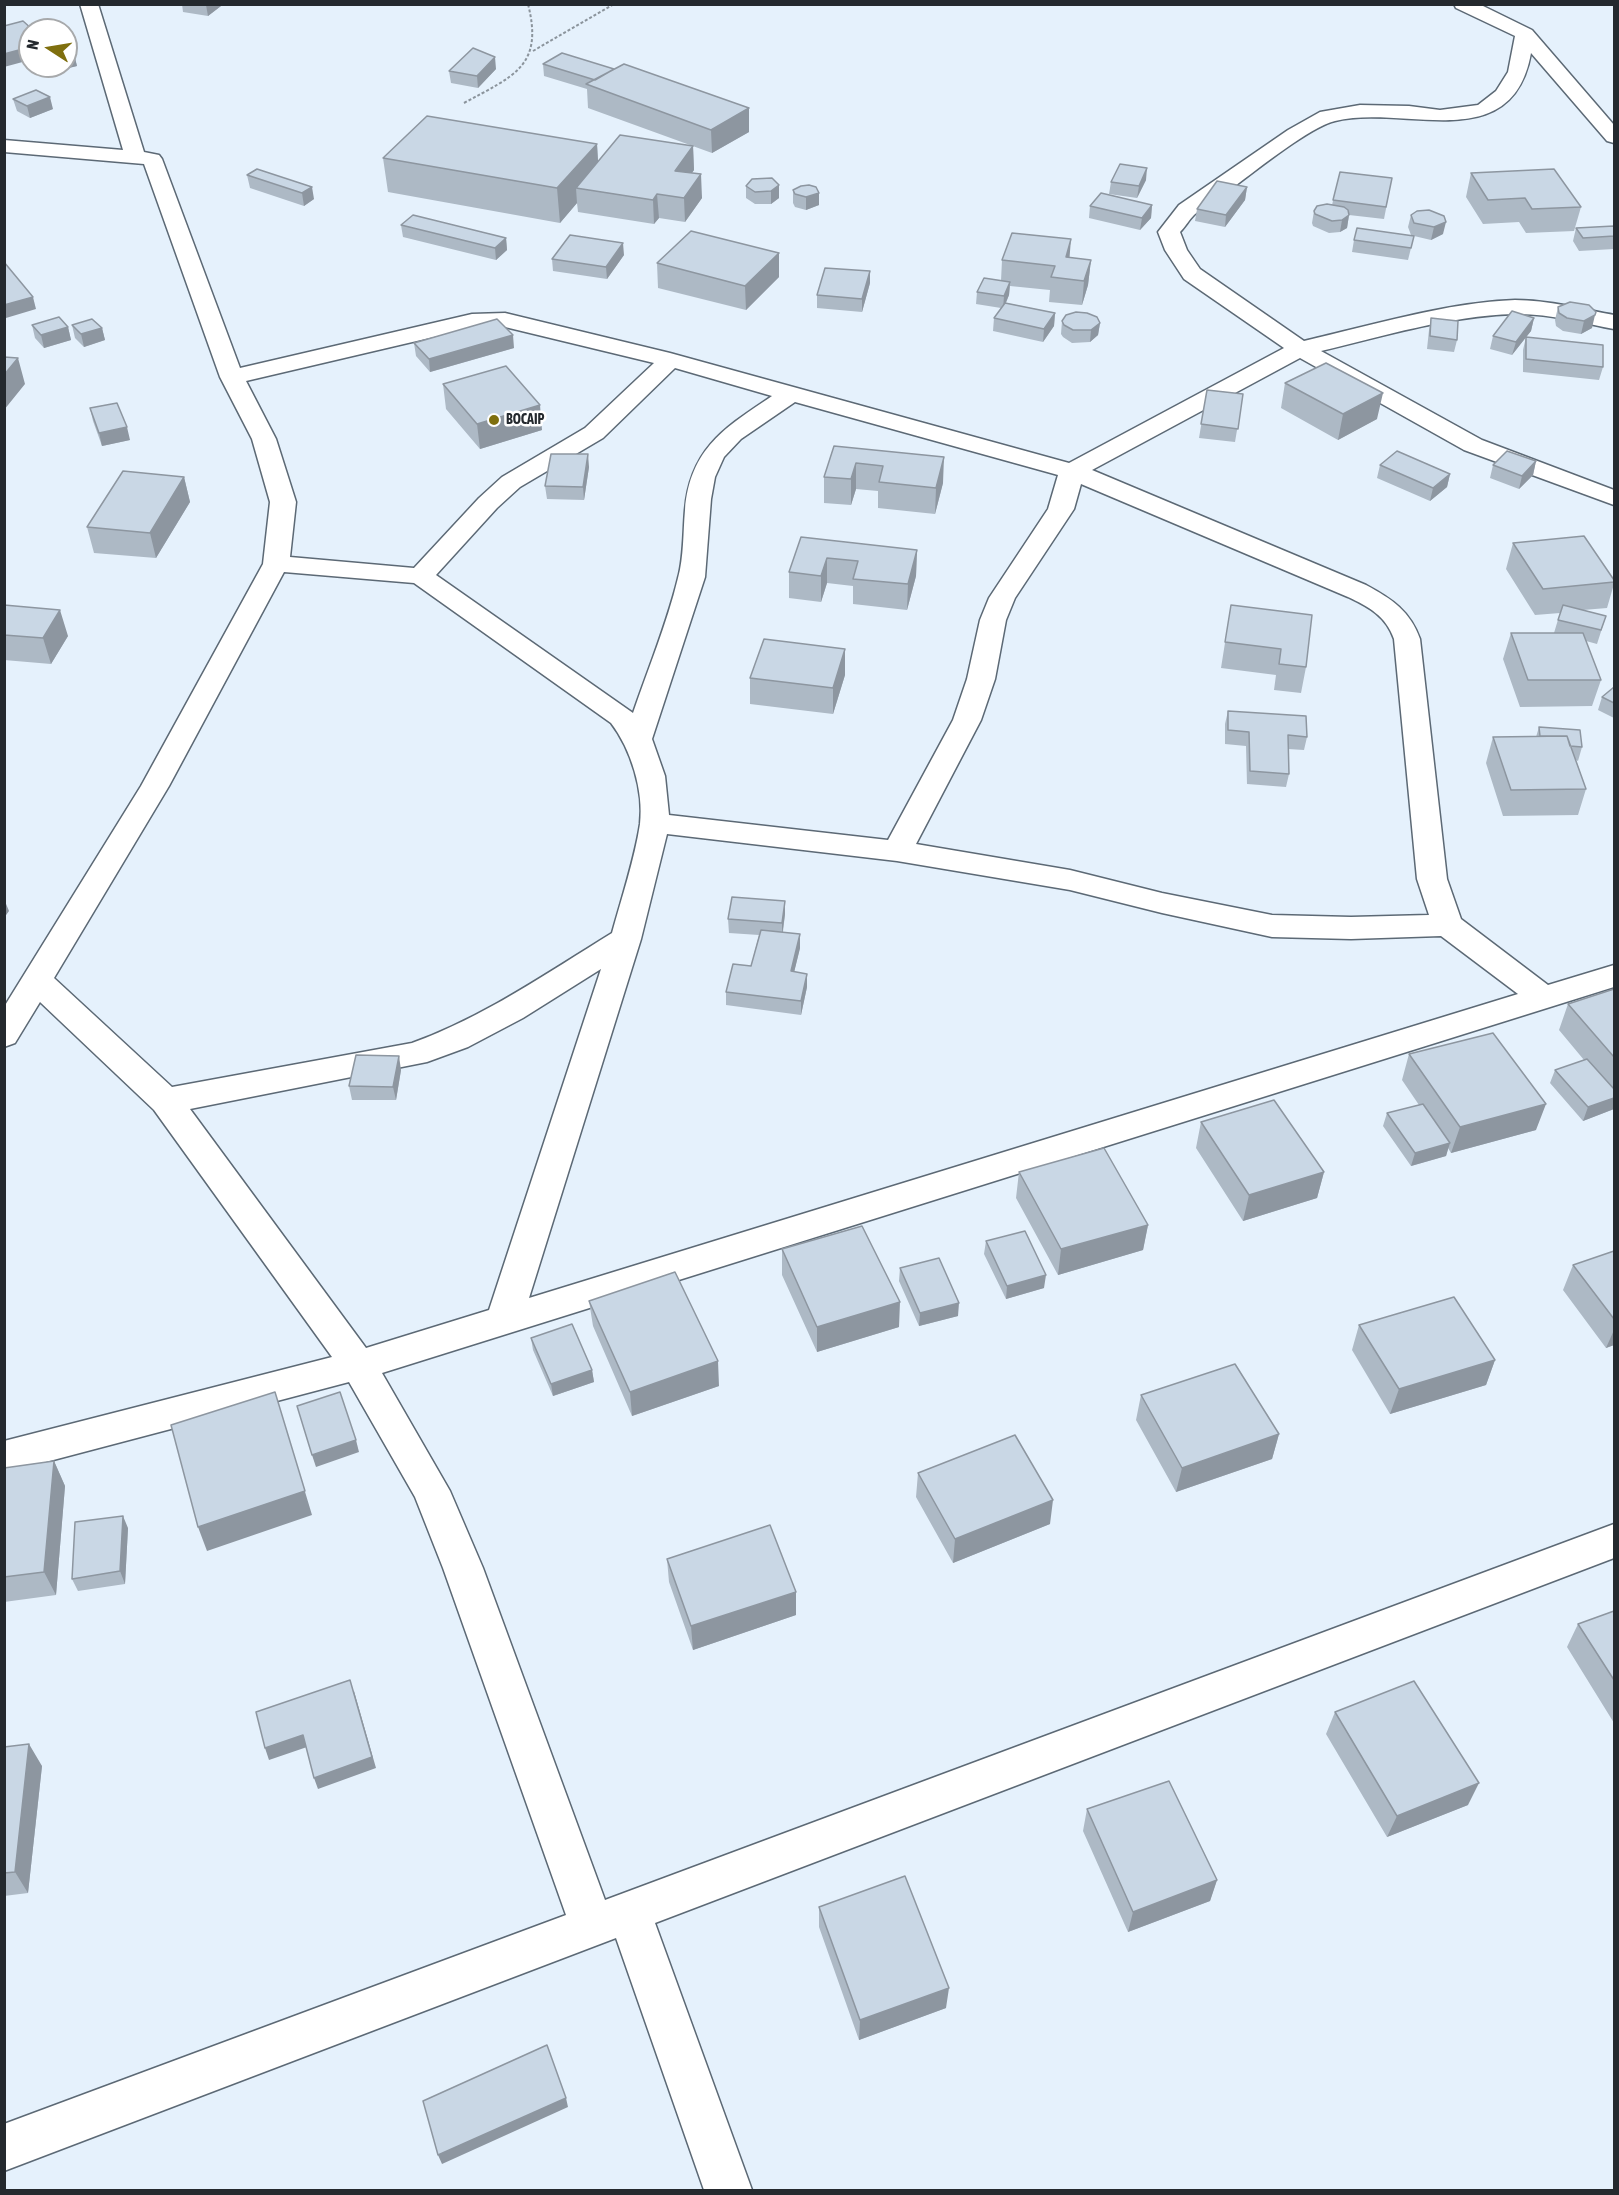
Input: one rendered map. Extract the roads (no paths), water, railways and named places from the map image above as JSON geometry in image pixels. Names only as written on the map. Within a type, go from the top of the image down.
[{"type":"street","points":[[89,4],[135,157]]},
{"type":"street","points":[[1463,4],[1525,34],[1614,136]]},
{"type":"street","points":[[1525,34],[1518,72],[1504,95],[1484,110],[1440,116],[1408,112],[1360,111],[1327,116],[1296,134],[1187,210],[1169,232],[1176,250],[1192,274],[1300,349],[1473,445],[1614,498]]},
{"type":"street","points":[[4,146],[152,159],[232,377],[264,439],[283,502],[276,564],[155,786],[4,1035]]},
{"type":"street","points":[[897,851],[968,720],[981,679],[993,620],[1002,598],[1061,508],[1072,471],[1300,349],[1416,322],[1483,310],[1515,307],[1551,310],[1614,322]]},
{"type":"street","points":[[232,377],[472,321],[505,320],[670,360],[1072,471],[1357,591],[1384,605],[1402,621],[1407,639],[1432,879],[1448,926],[1544,998]]},
{"type":"street","points":[[421,576],[488,503],[511,482],[594,433],[670,360]]},
{"type":"street","points":[[638,739],[692,577],[698,499],[703,477],[713,455],[732,434],[792,393]]},
{"type":"street","points":[[276,564],[421,576],[621,717],[638,739],[651,776],[655,823],[626,939],[504,1318]]},
{"type":"street","points":[[655,823],[897,851],[1070,880],[1162,903],[1272,926],[1351,928],[1448,926]]},
{"type":"street","points":[[166,1101],[416,1054],[457,1039],[494,1020],[626,939]]},
{"type":"street","points":[[4,1457],[358,1365],[1614,976]]},
{"type":"street","points":[[38,981],[166,1101],[358,1365],[431,1491],[610,1919],[728,2190]]},
{"type":"street","points":[[4,2148],[1614,1541]]},
{"type":"place","name":"BOCAIP","points":[[494,420]]}]
